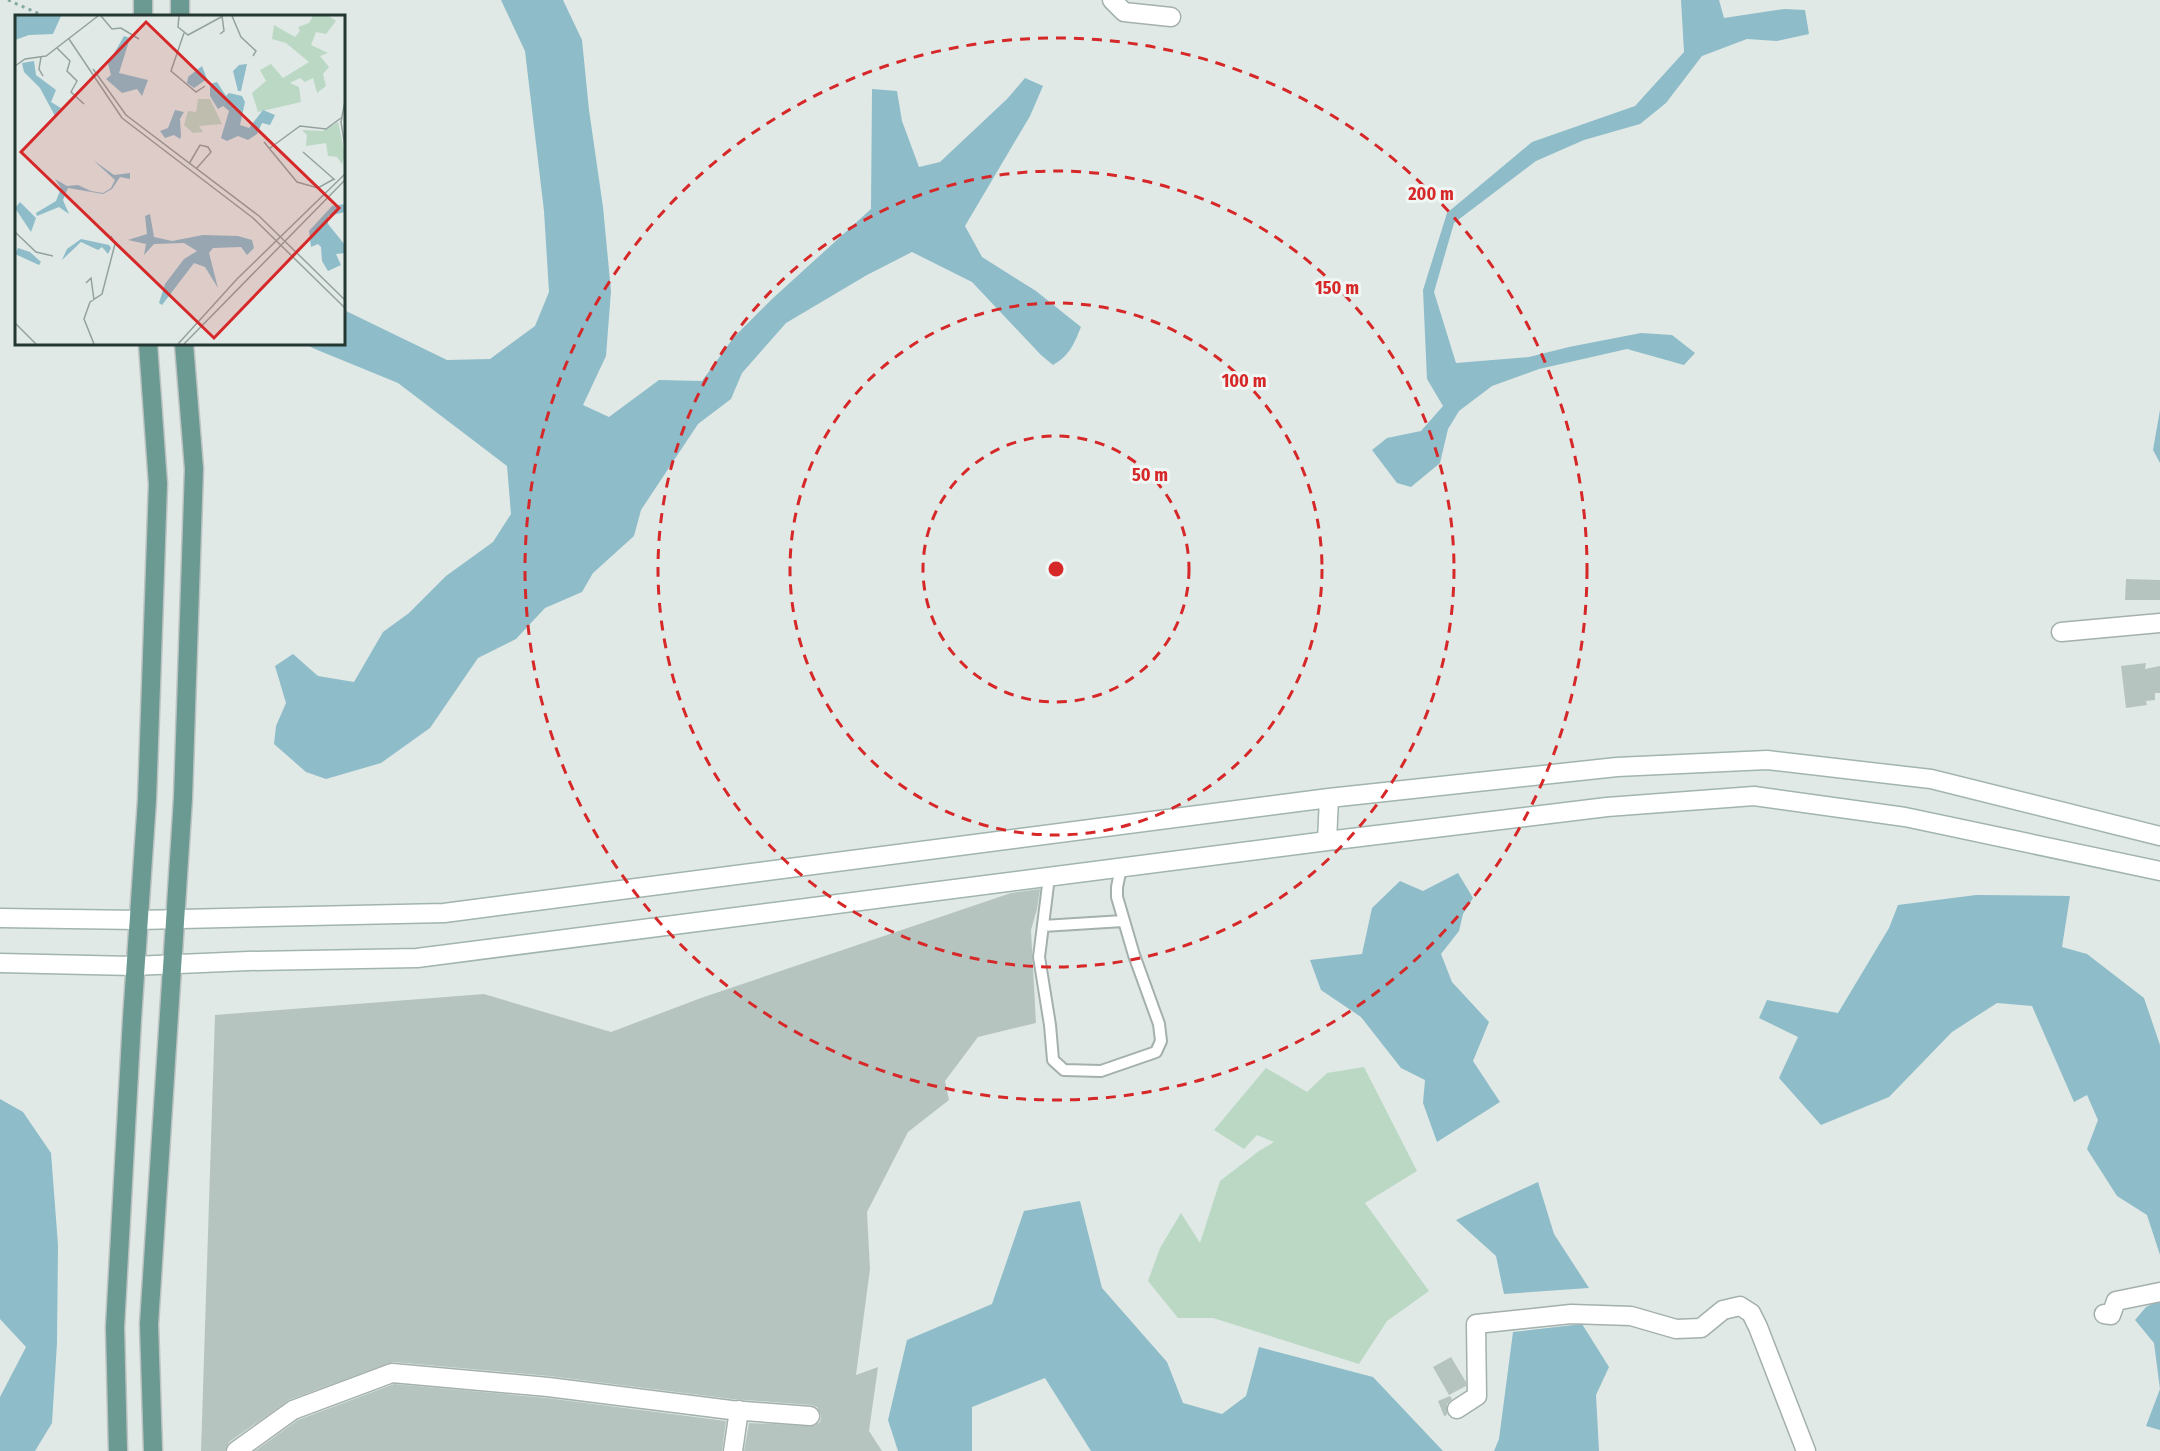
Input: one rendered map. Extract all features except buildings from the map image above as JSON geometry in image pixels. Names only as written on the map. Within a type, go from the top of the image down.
[{"type":"main road","points":[[1112,0],[1124,12],[1171,17]]},
{"type":"main road","points":[[118,1451],[115,1327],[147,800],[158,484],[148,345]]},
{"type":"main road","points":[[153,1451],[149,1324],[183,798],[194,469],[184,345]]},
{"type":"main road","points":[[2061,632],[2160,624]]},
{"type":"main road","points":[[0,918],[139,920],[444,913],[1329,798],[1617,767],[1767,760],[1931,779],[2160,836]]},
{"type":"main road","points":[[0,963],[136,965],[417,958],[1607,807],[1754,796],[1905,817],[2160,871]]},
{"type":"main road","points":[[1327,841],[1329,798]]},
{"type":"main road","points":[[2104,1314],[2110,1315],[2116,1301],[2160,1292]]},
{"type":"main road","points":[[1457,1408],[1477,1396],[1476,1324],[1571,1314],[1631,1316],[1676,1329],[1701,1328],[1723,1310],[1740,1306],[1752,1313],[1806,1451]]},
{"type":"main road","points":[[236,1451],[293,1410],[392,1373],[548,1387],[739,1410],[810,1416]]},
{"type":"main road","points":[[733,1451],[739,1410]]},
{"type":"lane","points":[[1049,877],[1039,957],[1053,1060],[1064,1070],[1101,1071],[1156,1052],[1161,1041],[1159,1024],[1123,921],[1116,887],[1121,868]]},
{"type":"lane","points":[[1043,926],[1123,921]]},
{"type":"path","points":[[8,0],[42,15]]},
{"type":"green space","points":[[1364,1067],[1417,1171],[1365,1203],[1429,1291],[1387,1321],[1359,1364],[1213,1318],[1178,1318],[1148,1281],[1160,1248],[1181,1213],[1200,1243],[1220,1181],[1274,1142],[1257,1135],[1244,1149],[1214,1130],[1266,1068],[1307,1092],[1327,1073]]},
{"type":"water","points":[[501,0],[563,0],[582,40],[611,291],[606,356],[583,405],[609,417],[659,380],[702,381],[734,337],[772,299],[871,209],[872,89],[897,91],[902,121],[919,167],[940,162],[1007,99],[1025,78],[1043,86],[1030,116],[965,226],[982,257],[1036,291],[1081,327],[1074,344],[1053,365],[972,282],[912,252],[867,275],[786,323],[742,373],[731,399],[698,424],[641,510],[634,536],[593,573],[582,592],[545,608],[516,639],[478,658],[430,728],[381,763],[326,779],[306,772],[274,744],[276,726],[286,703],[275,666],[293,654],[318,676],[354,682],[383,632],[409,613],[446,576],[493,542],[511,514],[507,466],[398,383],[307,345],[345,345],[345,310],[447,360],[490,359],[535,326],[549,292],[544,211],[525,51]]},
{"type":"water","points":[[1681,0],[1719,0],[1724,18],[1784,9],[1805,10],[1809,34],[1777,41],[1747,39],[1702,56],[1666,103],[1640,124],[1584,140],[1536,161],[1454,223],[1434,292],[1456,363],[1529,357],[1641,333],[1672,335],[1695,353],[1684,365],[1627,349],[1539,369],[1492,386],[1459,411],[1448,429],[1440,463],[1411,487],[1397,483],[1372,450],[1387,438],[1421,431],[1443,406],[1427,379],[1423,290],[1447,213],[1532,142],[1635,106],[1684,52]]},
{"type":"water","points":[[2160,410],[2160,463],[2153,450]]},
{"type":"water","points":[[1458,873],[1473,898],[1463,914],[1459,931],[1441,954],[1452,982],[1489,1022],[1473,1061],[1500,1102],[1437,1142],[1423,1103],[1425,1080],[1401,1068],[1361,1017],[1321,990],[1310,960],[1362,954],[1372,908],[1400,881],[1423,891]]},
{"type":"water","points":[[1976,895],[2070,896],[2062,947],[2087,954],[2144,998],[2160,1045],[2160,1255],[2147,1215],[2117,1196],[2087,1149],[2098,1120],[2087,1095],[2074,1102],[2032,1006],[1997,1003],[1952,1032],[1889,1097],[1821,1125],[1779,1078],[1798,1037],[1759,1018],[1767,1000],[1838,1013],[1889,928],[1898,905]]},
{"type":"water","points":[[0,1099],[23,1112],[51,1153],[58,1245],[57,1343],[52,1423],[35,1451],[0,1451],[0,1397],[26,1347],[0,1319]]},
{"type":"water","points":[[1538,1182],[1554,1234],[1589,1288],[1504,1294],[1496,1256],[1456,1220]]},
{"type":"water","points":[[1080,1201],[1102,1288],[1167,1362],[1183,1403],[1222,1414],[1246,1396],[1259,1347],[1373,1377],[1443,1451],[1091,1451],[1045,1378],[972,1407],[972,1451],[898,1451],[888,1420],[907,1340],[992,1304],[1024,1211]]},
{"type":"water","points":[[2160,1300],[2160,1389],[2154,1343],[2135,1320],[2146,1307]]},
{"type":"water","points":[[1582,1324],[1609,1367],[1596,1395],[1599,1451],[1494,1451],[1499,1439],[1513,1332]]},
{"type":"water","points":[[2160,1389],[2160,1430],[2146,1426]]}]
